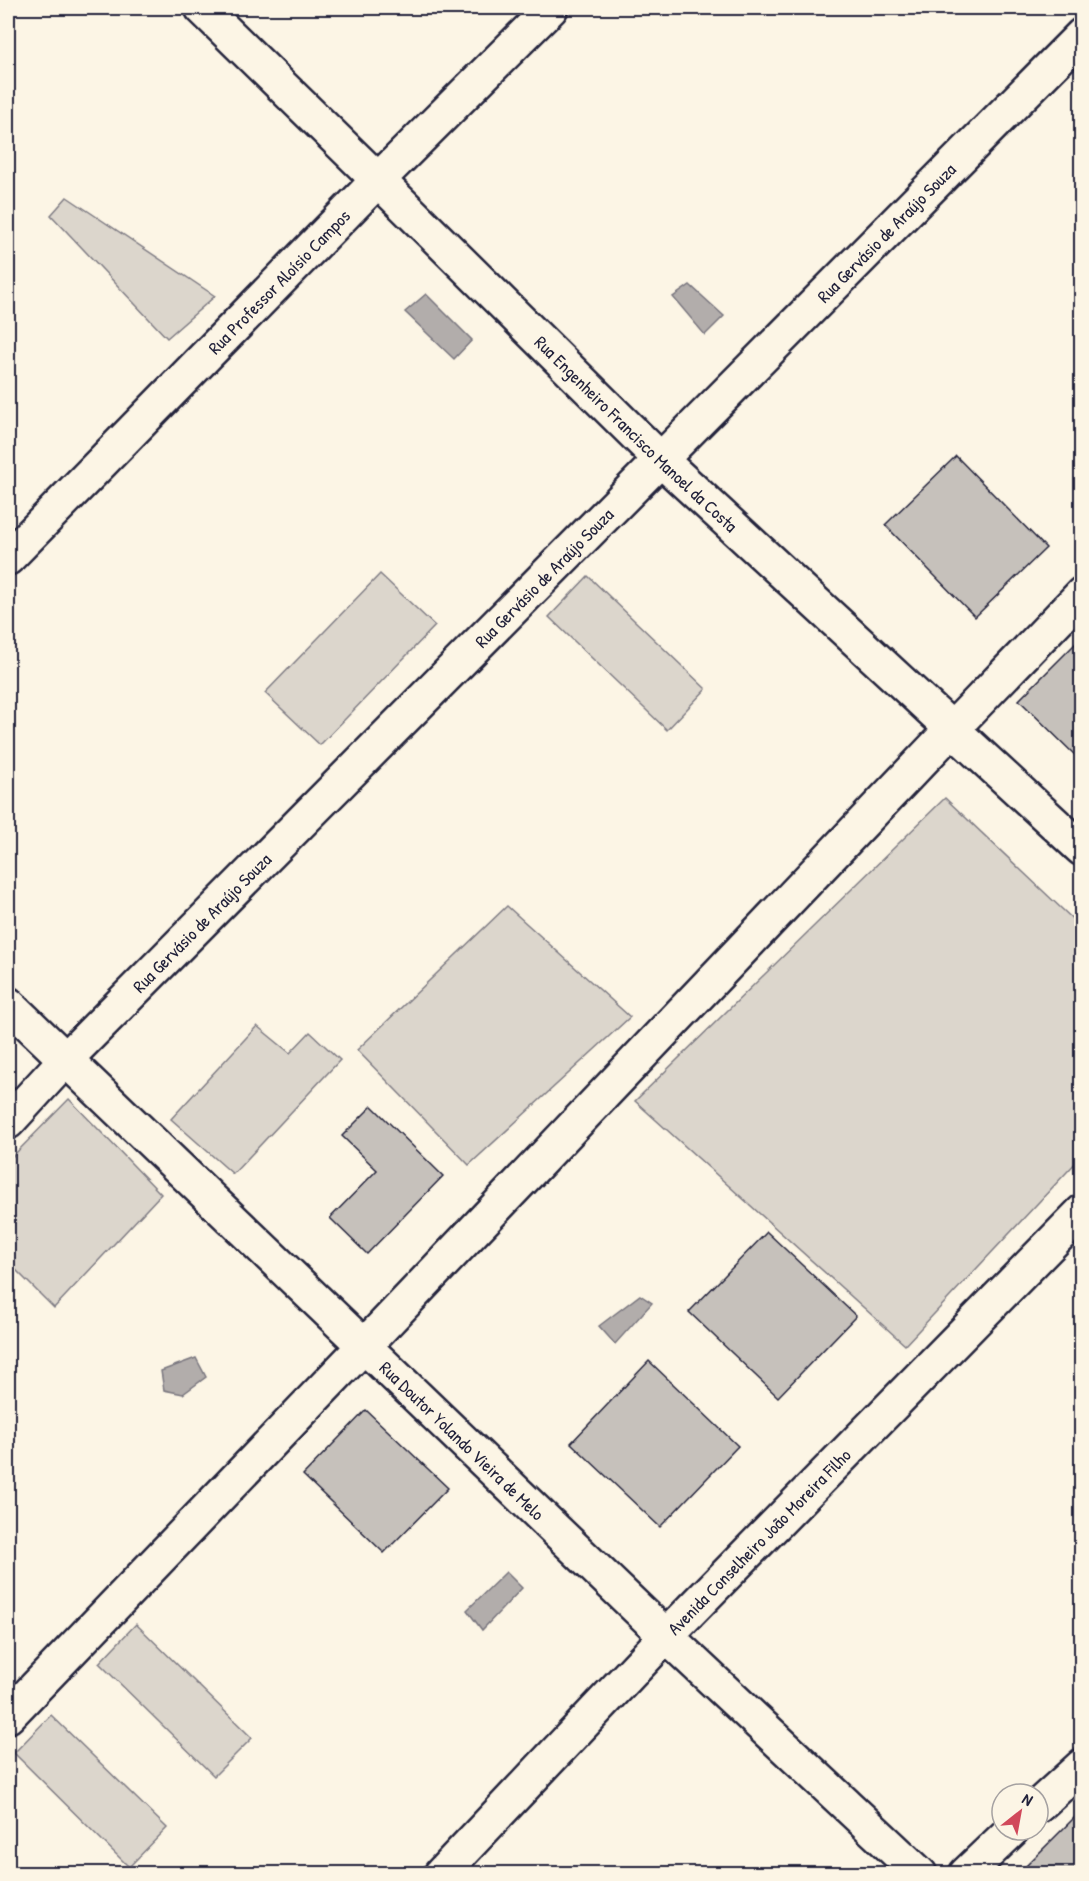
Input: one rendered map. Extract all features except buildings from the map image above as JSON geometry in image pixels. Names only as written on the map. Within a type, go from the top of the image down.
[{"type":"street","name":"Rua Engenheiro Francisco Manoel da Costa","points":[[202,8],[661,460],[1082,849]]},
{"type":"street","name":"Rua Professor Aloísio Campos","points":[[8,558],[378,180],[551,8]]},
{"type":"street","name":"Rua Gervásio de Araújo Souza","points":[[8,1122],[65,1060],[1082,35]]},
{"type":"street","points":[[8,1716],[1082,594]]},
{"type":"street","name":"Rua Doutor Yolando Vieira de Melo","points":[[8,1004],[363,1347],[920,1874]]},
{"type":"street","name":"Avenida Conselheiro João Moreira Filho","points":[[441,1874],[666,1636],[1082,1212]]},
{"type":"street","points":[[1050,1795],[1082,1766]]},
{"type":"street","points":[[966,1874],[999,1842]]},
{"type":"shaded area","points":[[67,197],[215,296],[167,338],[51,215]]},
{"type":"shaded area","points":[[690,285],[724,316],[705,335],[673,297]]},
{"type":"shaded area","points":[[426,294],[472,340],[454,359],[405,312]]},
{"type":"shaded area","points":[[380,574],[435,626],[320,745],[265,693]]},
{"type":"shaded area","points":[[588,576],[706,689],[667,730],[549,617]]},
{"type":"shaded area","points":[[945,798],[1081,927],[1081,1157],[905,1345],[635,1101]]},
{"type":"shaded area","points":[[507,906],[630,1017],[469,1165],[357,1050]]},
{"type":"shaded area","points":[[257,1026],[290,1053],[310,1032],[340,1060],[233,1174],[171,1119]]},
{"type":"shaded area","points":[[69,1099],[161,1194],[54,1308],[8,1262],[8,1161]]},
{"type":"shaded area","points":[[640,1295],[652,1303],[615,1344],[599,1326]]},
{"type":"shaded area","points":[[196,1358],[206,1377],[183,1394],[164,1390],[161,1371]]},
{"type":"shaded area","points":[[506,1572],[522,1588],[482,1630],[467,1610]]},
{"type":"shaded area","points":[[136,1624],[252,1738],[214,1776],[99,1663]]},
{"type":"shaded area","points":[[51,1715],[167,1828],[129,1867],[14,1753]]}]
